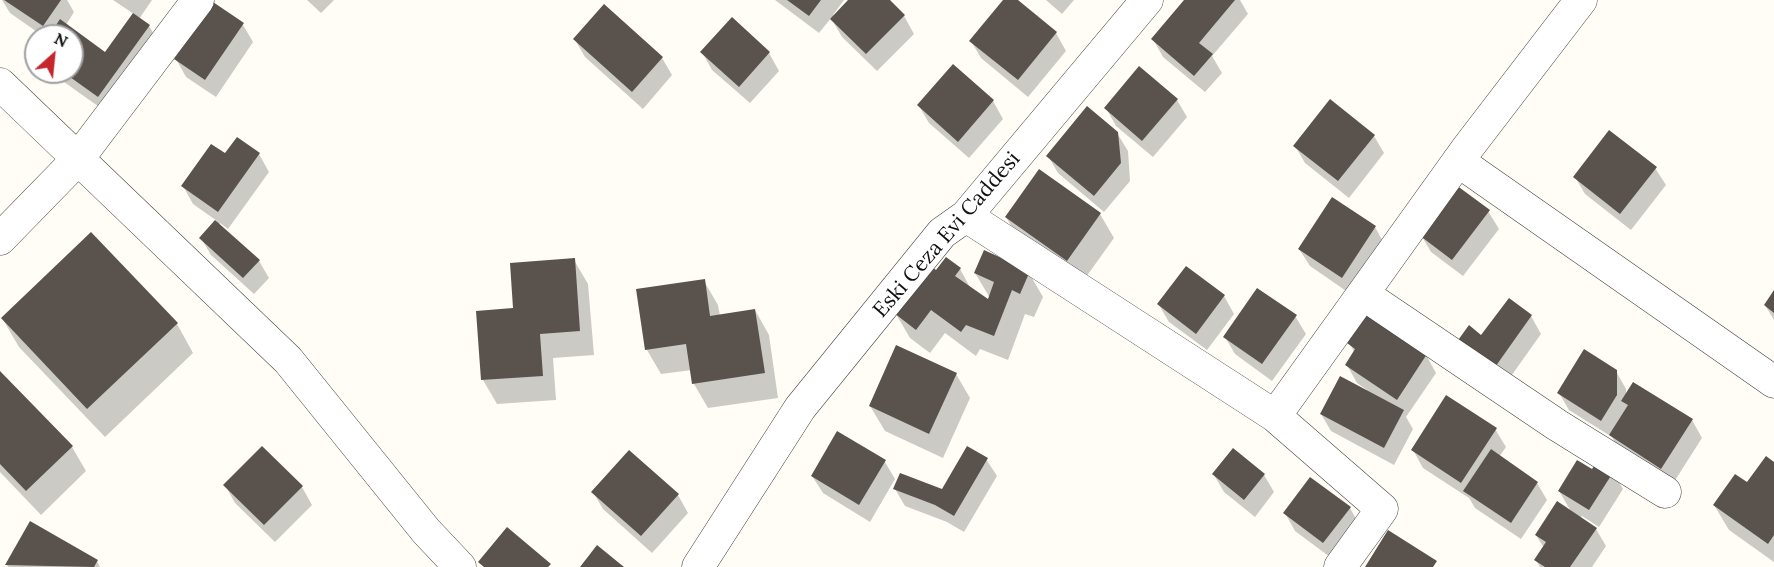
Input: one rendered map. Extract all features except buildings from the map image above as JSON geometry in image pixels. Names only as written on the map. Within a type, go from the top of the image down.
[{"type":"street","points":[[0,239],[77,160],[198,0]]},
{"type":"street","name":"Eski Ceza Evi Caddesi","points":[[698,567],[800,408],[942,233],[966,216],[1147,0]]},
{"type":"street","points":[[1275,417],[1458,161],[1581,0]]},
{"type":"street","points":[[0,84],[288,360],[426,531],[460,567]]},
{"type":"street","points":[[1458,161],[1774,382]]},
{"type":"street","points":[[966,216],[1275,417],[1382,509],[1340,567]]},
{"type":"street","points":[[1363,294],[1557,425],[1665,492]]}]
